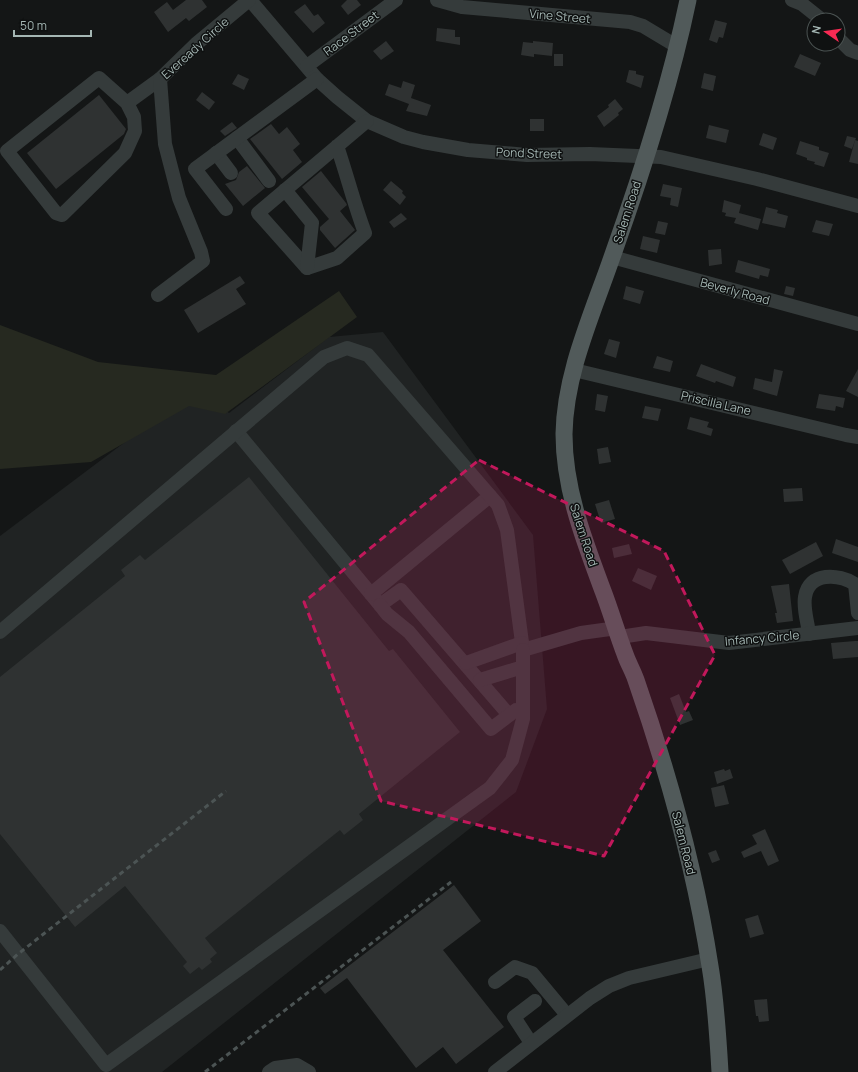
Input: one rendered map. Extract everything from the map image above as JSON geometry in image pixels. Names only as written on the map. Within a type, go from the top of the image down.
[{"type":"main road","name":"Salem Road","points":[[688,0],[678,47],[666,91],[574,370],[565,413],[564,434],[566,471],[585,543],[635,676],[664,765],[686,850],[709,959],[717,1024],[720,1072]]},
{"type":"street","name":"Pond Street","points":[[250,0],[317,79],[367,121],[417,140],[468,150],[527,155],[590,154],[662,157],[756,179],[858,206]]},
{"type":"street","name":"Eveready Circle","points":[[158,295],[202,261],[201,252],[179,198],[165,144],[160,79],[196,44],[250,0]]},
{"type":"street","name":"Race Street","points":[[307,66],[396,0]]},
{"type":"street","name":"Vine Street","points":[[437,0],[462,7],[630,22],[643,26],[678,47]]},
{"type":"street","points":[[792,0],[802,4],[812,12]]},
{"type":"street","points":[[846,46],[850,50],[858,53]]},
{"type":"street","points":[[99,78],[127,103],[134,117],[135,131],[125,153],[62,215],[56,213],[7,152],[99,78]]},
{"type":"street","points":[[127,103],[160,79]]},
{"type":"street","points":[[226,209],[195,169],[317,79]]},
{"type":"street","points":[[307,268],[258,213],[367,121]]},
{"type":"street","points":[[237,138],[269,181]]},
{"type":"street","points":[[307,268],[337,258],[365,233],[354,205],[347,174],[337,146]]},
{"type":"street","points":[[216,154],[231,173]]},
{"type":"street","points":[[285,190],[312,223],[307,268]]},
{"type":"street","name":"Beverly Road","points":[[612,257],[858,324]]},
{"type":"street","points":[[0,632],[324,357],[347,348],[359,350],[368,355],[498,505],[508,530],[523,647],[523,718],[512,760],[490,788],[106,1065],[0,931]]},
{"type":"street","name":"Priscilla Lane","points":[[574,370],[846,435],[858,436]]},
{"type":"street","points":[[236,432],[387,614],[409,632],[491,729],[523,705]]},
{"type":"street","points":[[371,594],[490,496]]},
{"type":"street","points":[[809,634],[805,597],[811,585],[821,578],[837,577],[847,579],[856,584],[858,613]]},
{"type":"street","points":[[380,605],[401,590],[466,663],[509,715]]},
{"type":"street","name":"Infancy Circle","points":[[466,663],[581,633],[646,633],[729,643],[858,628]]},
{"type":"street","points":[[480,680],[523,667]]},
{"type":"street","points":[[495,1072],[568,1015],[610,986],[629,978],[709,959]]},
{"type":"street","points":[[495,982],[515,967],[532,973],[568,1015]]},
{"type":"street","points":[[531,1043],[514,1017],[535,1001]]},
{"type":"street","points":[[269,1072],[275,1068],[297,1065],[309,1072]]},
{"type":"highlighted area","points":[[479,460],[664,551],[715,655],[604,856],[381,801],[304,602]]},
{"type":"shaded area","points":[[339,291],[357,317],[225,414],[189,406],[91,462],[0,469],[0,325],[98,362],[216,375]]},
{"type":"shaded area","points":[[383,332],[533,535],[547,709],[516,792],[162,1072],[0,1072],[0,536],[197,388],[229,413],[329,337]]},
{"type":"building","points":[[186,0],[202,0],[207,7],[189,21],[186,18],[168,32],[154,12],[167,2],[173,10]]},
{"type":"building","points":[[347,0],[357,0],[361,5],[348,15],[341,6]]},
{"type":"building","points":[[305,4],[314,16],[318,14],[325,23],[313,33],[294,12]]},
{"type":"building","points":[[715,20],[727,23],[723,38],[719,37],[717,43],[709,40]]},
{"type":"building","points":[[437,28],[455,30],[455,37],[460,37],[460,45],[436,41]]},
{"type":"building","points":[[386,41],[394,51],[381,60],[373,51]]},
{"type":"building","points":[[533,41],[553,43],[552,56],[534,54],[534,57],[521,55],[523,42],[533,43]]},
{"type":"building","points":[[554,54],[563,54],[563,66],[554,66]]},
{"type":"building","points":[[800,54],[821,63],[815,76],[794,67]]},
{"type":"building","points":[[629,70],[636,71],[636,74],[644,76],[641,88],[626,82]]},
{"type":"building","points":[[704,73],[716,76],[713,91],[701,88]]},
{"type":"building","points":[[238,74],[249,79],[244,90],[232,84]]},
{"type":"building","points":[[403,81],[415,85],[411,98],[431,105],[427,116],[406,111],[409,104],[385,95],[389,84],[401,88]]},
{"type":"building","points":[[202,92],[215,102],[209,110],[196,100]]},
{"type":"building","points":[[99,95],[126,129],[124,134],[56,189],[27,153]]},
{"type":"building","points":[[615,99],[623,109],[618,113],[619,115],[604,127],[597,116],[609,107],[608,105]]},
{"type":"building","points":[[530,119],[544,119],[544,131],[530,131]]},
{"type":"building","points":[[232,122],[237,128],[225,136],[220,131]]},
{"type":"building","points":[[271,124],[279,134],[287,127],[300,144],[293,150],[302,162],[282,179],[250,139]]},
{"type":"building","points":[[709,125],[729,130],[726,143],[706,138]]},
{"type":"building","points":[[763,133],[777,138],[773,150],[759,145]]},
{"type":"building","points":[[847,136],[856,138],[852,149],[844,146]]},
{"type":"building","points":[[855,140],[858,141],[858,164],[849,162]]},
{"type":"building","points":[[800,141],[819,147],[819,150],[829,153],[824,167],[814,164],[815,162],[807,160],[807,158],[796,154]]},
{"type":"building","points":[[247,166],[265,188],[243,206],[225,184],[236,180],[239,172]]},
{"type":"building","points":[[321,171],[346,203],[347,205],[340,211],[355,230],[335,248],[320,230],[320,227],[329,219],[302,187]]},
{"type":"building","points":[[391,181],[403,191],[402,193],[406,197],[400,205],[383,190]]},
{"type":"building","points":[[663,184],[682,188],[678,207],[670,205],[671,198],[660,196]]},
{"type":"building","points":[[724,200],[741,205],[739,213],[761,219],[758,230],[734,223],[736,218],[725,216],[726,213],[722,212]]},
{"type":"building","points":[[766,207],[778,210],[777,213],[788,216],[785,228],[762,223]]},
{"type":"building","points":[[401,213],[407,219],[394,228],[389,222]]},
{"type":"building","points":[[816,220],[833,224],[829,236],[812,232]]},
{"type":"building","points":[[658,221],[668,223],[665,235],[655,233]]},
{"type":"building","points":[[643,236],[660,240],[657,253],[640,249]]},
{"type":"building","points":[[721,249],[722,264],[709,266],[708,250]]},
{"type":"building","points":[[738,260],[770,269],[768,277],[760,275],[759,279],[735,272]]},
{"type":"building","points":[[240,276],[245,283],[236,289],[246,304],[198,333],[184,310]]},
{"type":"building","points":[[626,286],[644,291],[640,304],[623,299]]},
{"type":"building","points":[[786,286],[795,288],[793,296],[784,294]]},
{"type":"building","points":[[609,339],[620,342],[616,358],[604,354]]},
{"type":"building","points":[[657,356],[673,361],[670,372],[653,368]]},
{"type":"building","points":[[701,364],[736,377],[733,387],[716,381],[715,383],[696,376]]},
{"type":"building","points":[[774,369],[783,371],[777,396],[753,389],[755,378],[772,382]]},
{"type":"building","points":[[858,369],[858,397],[846,391]]},
{"type":"building","points":[[597,394],[608,396],[605,412],[595,410]]},
{"type":"building","points":[[819,394],[845,398],[843,408],[836,406],[835,411],[816,408]]},
{"type":"building","points":[[645,406],[661,409],[658,421],[642,418]]},
{"type":"building","points":[[690,417],[709,422],[707,427],[713,429],[711,436],[687,429]]},
{"type":"building","points":[[608,447],[611,462],[599,464],[597,449]]},
{"type":"building","points":[[249,477],[389,651],[393,649],[460,732],[359,814],[363,820],[344,835],[340,830],[205,938],[217,953],[210,959],[212,962],[202,970],[199,967],[190,974],[183,966],[187,962],[125,886],[75,927],[0,834],[0,677],[125,576],[121,570],[140,555],[145,560]]},
{"type":"building","points":[[802,488],[803,501],[784,502],[783,489]]},
{"type":"building","points":[[609,500],[615,519],[601,523],[595,504]]},
{"type":"building","points":[[836,539],[858,547],[858,562],[832,553]]},
{"type":"building","points":[[816,542],[823,556],[790,574],[782,560]]},
{"type":"building","points":[[629,544],[632,554],[614,558],[612,548]]},
{"type":"building","points":[[638,568],[657,576],[651,590],[632,581]]},
{"type":"building","points":[[789,584],[793,621],[777,623],[775,613],[777,613],[771,586]]},
{"type":"building","points":[[858,641],[858,657],[833,659],[831,643]]},
{"type":"building","points":[[679,694],[686,712],[689,711],[693,720],[680,725],[670,698]]},
{"type":"building","points":[[724,769],[725,771],[730,769],[733,778],[717,784],[714,772]]},
{"type":"building","points":[[724,785],[729,804],[715,807],[711,788]]},
{"type":"building","points":[[765,829],[779,861],[768,866],[761,851],[744,858],[741,852],[757,844],[752,835]]},
{"type":"building","points":[[716,850],[720,860],[712,863],[708,853]]},
{"type":"building","points":[[454,885],[481,921],[443,950],[504,1027],[456,1064],[443,1047],[416,1068],[347,978],[325,994],[320,988]]},
{"type":"building","points":[[758,915],[764,934],[750,938],[745,919]]},
{"type":"building","points":[[767,999],[769,1021],[759,1022],[758,1016],[756,1016],[754,1000]]},
{"type":"railway","points":[[0,970],[18,954],[226,791]]},
{"type":"railway","points":[[205,1072],[451,882]]}]
